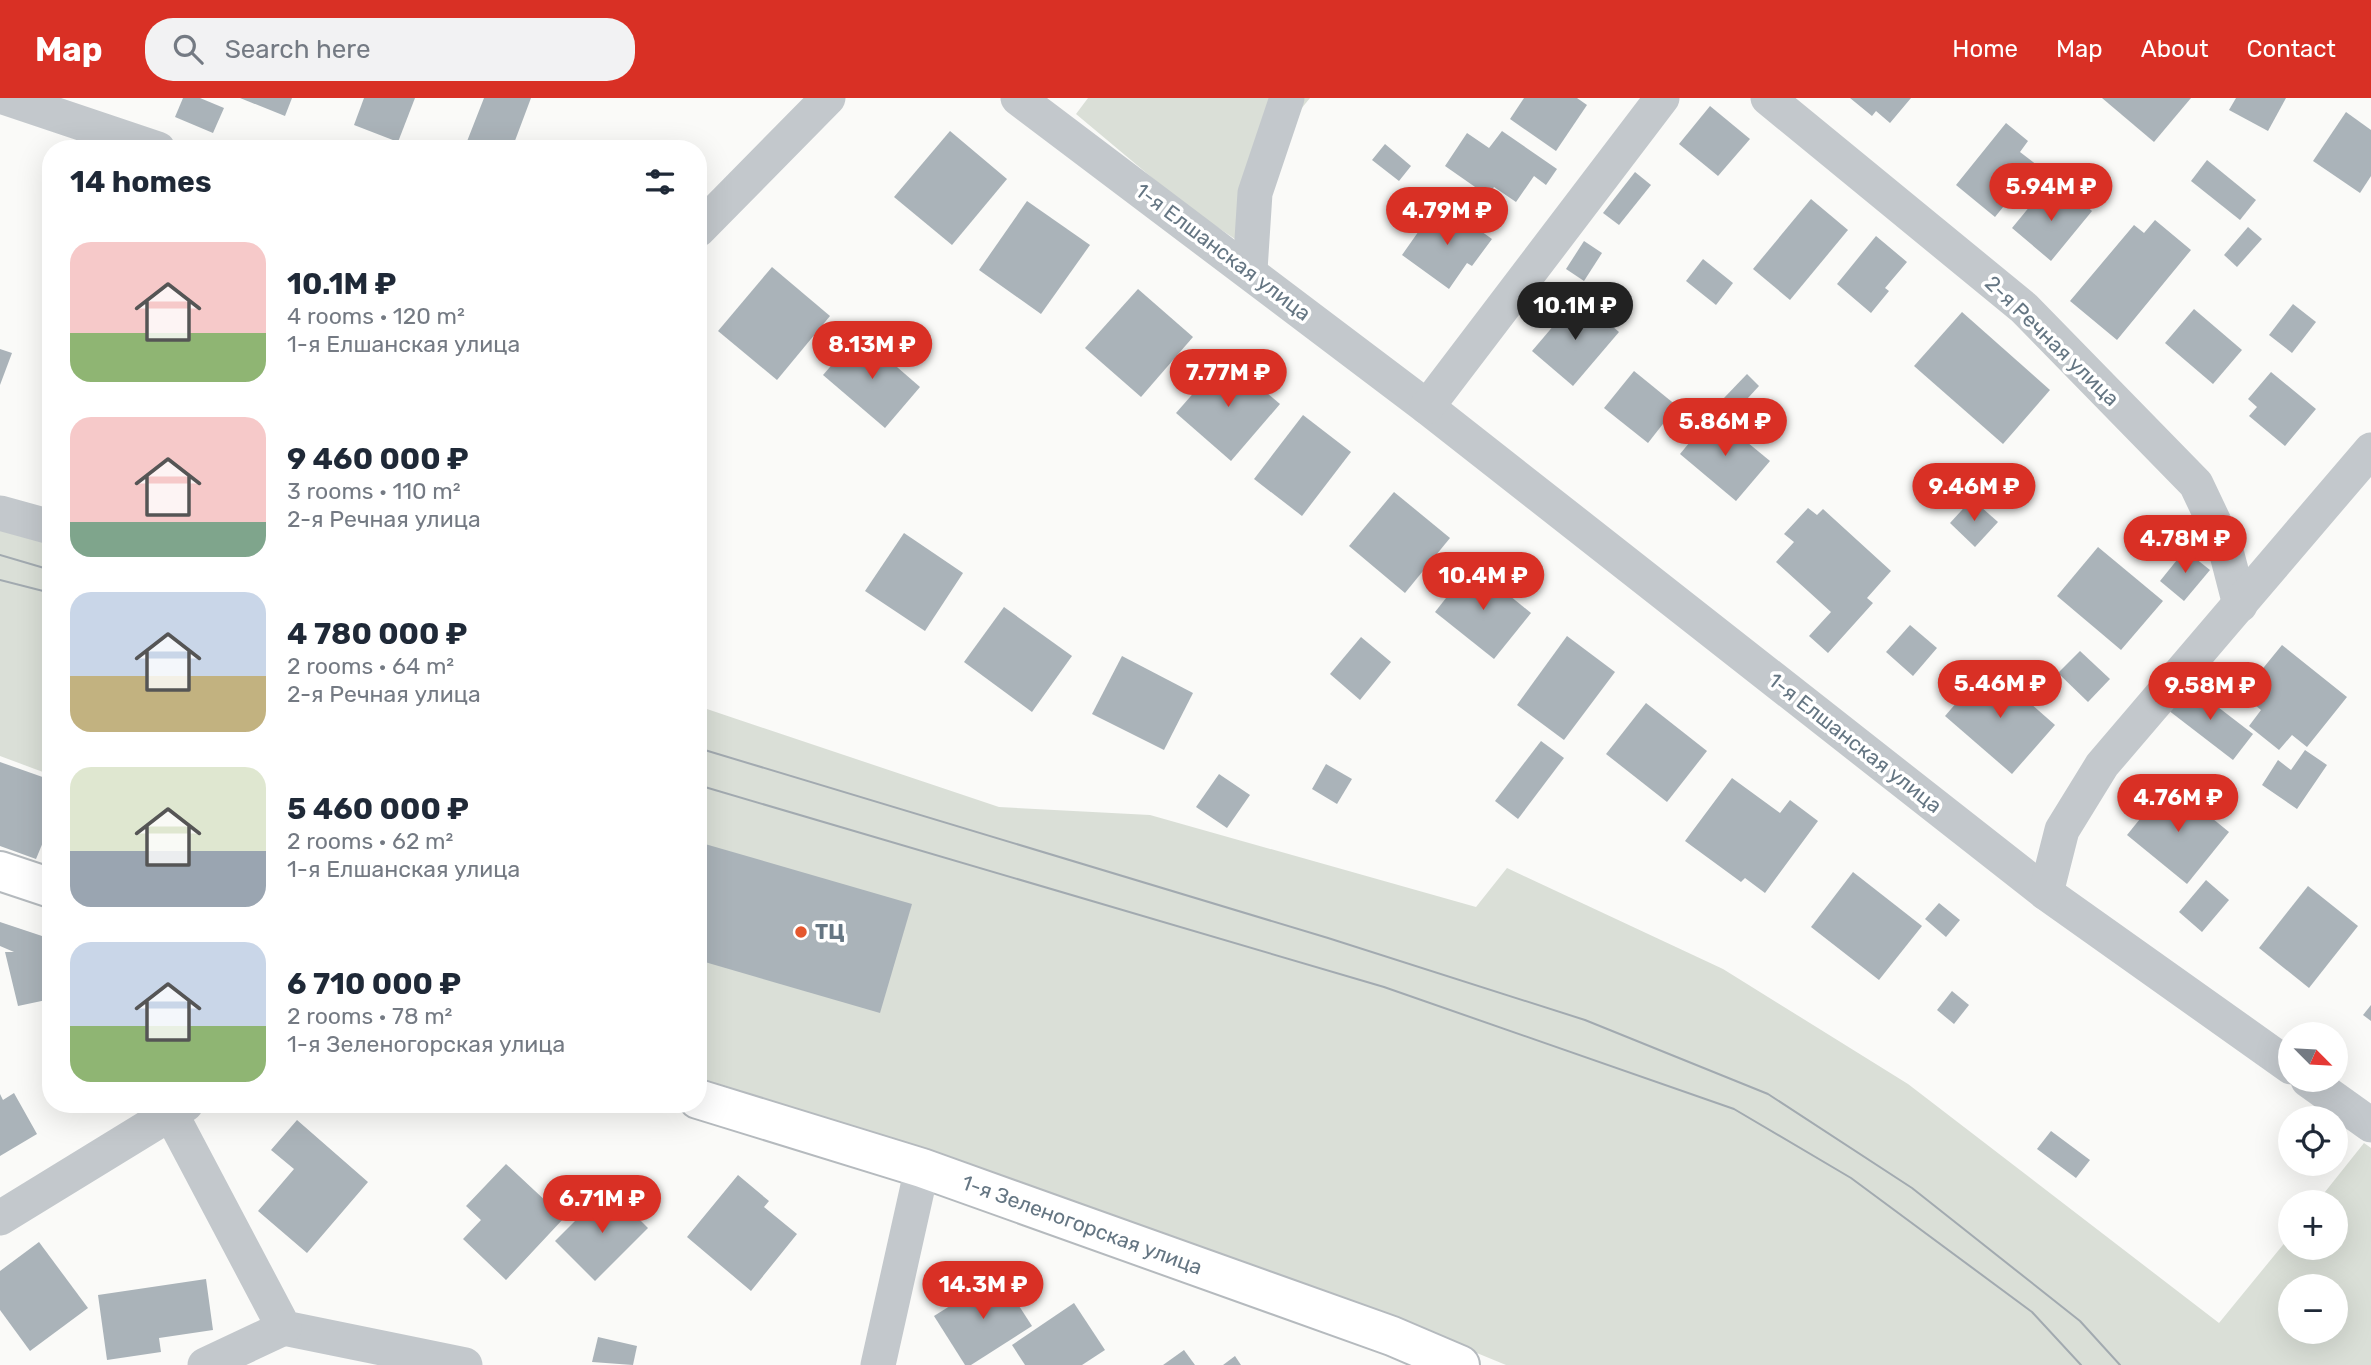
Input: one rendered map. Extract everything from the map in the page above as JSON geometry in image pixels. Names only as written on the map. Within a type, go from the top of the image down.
[{"type":"main road","points":[[0,871],[42,885]]},
{"type":"main road","name":"1-я Зеленогорская улица","points":[[707,1102],[922,1168],[1392,1336],[1461,1365]]},
{"type":"street","points":[[6,98],[131,140]]},
{"type":"street","points":[[707,221],[828,98]]},
{"type":"street","name":"1-я Елшанская улица","points":[[1018,98],[1427,407],[2046,893],[2278,1059]]},
{"type":"street","points":[[1427,407],[1662,98]]},
{"type":"street","name":"2-я Речная улица","points":[[1768,98],[2024,308],[2196,484],[2224,543],[2240,606]]},
{"type":"street","points":[[1250,271],[1255,193],[1285,99]]},
{"type":"street","points":[[2046,893],[2062,830],[2102,765],[2371,450]]},
{"type":"street","points":[[0,513],[42,525]]},
{"type":"street","points":[[2325,1092],[2371,1125]]},
{"type":"street","points":[[0,1218],[172,1113]]},
{"type":"street","points":[[181,1113],[284,1328]]},
{"type":"street","points":[[878,1365],[922,1168]]},
{"type":"street","points":[[205,1365],[284,1328],[465,1365]]},
{"type":"shaded area","points":[[1088,98],[1310,98],[1301,109],[1270,200],[1265,259],[1187,207],[1076,114]]},
{"type":"shaded area","points":[[0,521],[42,533],[42,772],[0,756]]},
{"type":"shaded area","points":[[707,709],[999,807],[1150,815],[1476,907],[1507,868],[1723,969],[1908,1084],[2219,1323],[2278,1251],[2278,1260],[2348,1260],[2348,1190],[2327,1190],[2338,1176],[2348,1176],[2348,1163],[2364,1143],[2371,1148],[2371,1365],[1506,1365],[1399,1321],[707,1085]]},
{"type":"building","points":[[183,98],[200,98],[224,108],[213,133],[175,117]]},
{"type":"building","points":[[240,98],[292,98],[285,116]]},
{"type":"building","points":[[364,98],[415,98],[399,140],[354,125]]},
{"type":"building","points":[[484,98],[531,98],[515,140],[468,140]]},
{"type":"building","points":[[1524,98],[1577,98],[1587,105],[1556,151],[1510,119]]},
{"type":"building","points":[[1850,98],[1911,98],[1890,123],[1876,111],[1872,116]]},
{"type":"building","points":[[2102,98],[2191,98],[2154,142]]},
{"type":"building","points":[[2236,98],[2286,98],[2268,131],[2229,110]]},
{"type":"building","points":[[1710,106],[1750,139],[1718,176],[1679,144]]},
{"type":"building","points":[[2346,112],[2371,130],[2371,176],[2360,193],[2313,161]]},
{"type":"building","points":[[2006,123],[2028,141],[2020,152],[2037,165],[1995,217],[1956,185]]},
{"type":"building","points":[[950,131],[1007,179],[952,245],[894,197]]},
{"type":"building","points":[[1502,131],[1557,169],[1546,185],[1534,176],[1516,202],[1494,187],[1488,196],[1445,166],[1467,133],[1489,148]]},
{"type":"building","points":[[1385,144],[1411,166],[1399,181],[1372,160]]},
{"type":"building","points":[[2207,160],[2256,200],[2240,220],[2191,181]]},
{"type":"building","points":[[1635,172],[1651,185],[1619,225],[1603,213]]},
{"type":"building","points":[[2045,188],[2066,205],[2074,195],[2092,211],[2051,261],[2012,228]]},
{"type":"building","points":[[1811,199],[1848,230],[1790,300],[1753,269]]},
{"type":"building","points":[[1027,201],[1090,245],[1041,314],[979,270]]},
{"type":"building","points":[[1446,206],[1492,239],[1472,266],[1467,263],[1449,289],[1402,255],[1421,228],[1427,232]]},
{"type":"building","points":[[2155,220],[2191,250],[2117,340],[2070,301],[2134,225],[2144,233]]},
{"type":"building","points":[[2248,227],[2262,239],[2237,267],[2224,255]]},
{"type":"building","points":[[1876,236],[1907,262],[1885,288],[1889,291],[1871,313],[1837,284]]},
{"type":"building","points":[[1584,241],[1602,253],[1584,281],[1566,269]]},
{"type":"building","points":[[1703,259],[1733,283],[1716,305],[1686,281]]},
{"type":"building","points":[[772,267],[830,316],[777,380],[718,331]]},
{"type":"building","points":[[1138,289],[1193,337],[1141,397],[1085,348]]},
{"type":"building","points":[[1578,297],[1619,332],[1573,386],[1532,351]]},
{"type":"building","points":[[2293,304],[2316,322],[2292,353],[2269,335]]},
{"type":"building","points":[[2194,309],[2242,350],[2213,384],[2165,343]]},
{"type":"building","points":[[1962,312],[2050,390],[2003,444],[1914,366]]},
{"type":"building","points":[[859,334],[920,387],[885,428],[823,375]]},
{"type":"building","points":[[0,349],[12,353],[0,385]]},
{"type":"building","points":[[1225,357],[1280,404],[1231,461],[1176,413]]},
{"type":"building","points":[[1634,371],[1677,406],[1648,443],[1604,408]]},
{"type":"building","points":[[2271,372],[2316,409],[2285,446],[2249,416],[2257,407],[2248,399]]},
{"type":"building","points":[[1747,374],[1759,386],[1736,411],[1723,399]]},
{"type":"building","points":[[1713,414],[1770,461],[1736,501],[1680,454]]},
{"type":"building","points":[[1303,415],[1351,452],[1302,516],[1254,479]]},
{"type":"building","points":[[1394,492],[1450,538],[1405,593],[1349,546]]},
{"type":"building","points":[[1972,499],[1998,522],[1975,547],[1950,523]]},
{"type":"building","points":[[1808,508],[1817,515],[1823,509],[1891,571],[1867,598],[1873,603],[1828,653],[1809,636],[1831,612],[1776,562],[1794,542],[1784,534]]},
{"type":"building","points":[[904,533],[963,573],[925,631],[865,591]]},
{"type":"building","points":[[2098,547],[2163,601],[2121,650],[2057,596]]},
{"type":"building","points":[[2185,550],[2210,570],[2184,601],[2160,581]]},
{"type":"building","points":[[1472,565],[1531,613],[1494,659],[1435,612]]},
{"type":"building","points":[[1004,607],[1072,656],[1032,712],[964,662]]},
{"type":"building","points":[[1910,625],[1937,648],[1913,676],[1886,652]]},
{"type":"building","points":[[1567,636],[1615,672],[1564,740],[1517,705]]},
{"type":"building","points":[[1361,637],[1391,662],[1360,700],[1330,674]]},
{"type":"building","points":[[2282,645],[2347,697],[2307,747],[2292,735],[2279,750],[2249,726],[2261,710],[2242,694]]},
{"type":"building","points":[[2080,651],[2110,679],[2088,702],[2058,673]]},
{"type":"building","points":[[1122,656],[1193,693],[1164,750],[1092,714]]},
{"type":"building","points":[[1988,666],[2055,725],[2012,774],[1945,716]]},
{"type":"building","points":[[2188,684],[2253,734],[2233,760],[2168,710]]},
{"type":"building","points":[[1646,703],[1707,751],[1667,802],[1606,754]]},
{"type":"building","points":[[1541,741],[1564,758],[1518,819],[1495,801]]},
{"type":"building","points":[[2305,750],[2327,765],[2297,809],[2262,785],[2278,760],[2291,770]]},
{"type":"building","points":[[0,762],[42,777],[42,845],[36,859],[0,846]]},
{"type":"building","points":[[1326,764],[1352,779],[1337,804],[1312,789]]},
{"type":"building","points":[[1219,774],[1250,795],[1227,828],[1196,807]]},
{"type":"building","points":[[1732,778],[1780,813],[1790,800],[1818,821],[1765,893],[1745,878],[1741,882],[1685,841]]},
{"type":"building","points":[[2169,783],[2229,832],[2187,884],[2127,835]]},
{"type":"building","name":"ТЦ","points":[[707,845],[912,904],[880,1013],[707,963]]},
{"type":"building","points":[[1853,872],[1922,926],[1879,980],[1811,927]]},
{"type":"building","points":[[2206,880],[2229,900],[2202,932],[2179,912]]},
{"type":"building","points":[[2308,886],[2358,926],[2309,988],[2259,948]]},
{"type":"building","points":[[1939,903],[1960,920],[1946,937],[1925,919]]},
{"type":"building","points":[[0,922],[42,936],[42,1001],[18,1006],[5,952],[14,952],[0,946]]},
{"type":"building","points":[[1952,991],[1969,1005],[1954,1024],[1937,1010]]},
{"type":"building","points":[[2371,1005],[2371,1021],[2363,1015]]},
{"type":"building","points":[[14,1093],[37,1134],[0,1156],[0,1094],[3,1100]]},
{"type":"building","points":[[297,1120],[368,1182],[307,1253],[258,1211],[294,1169],[271,1150]]},
{"type":"building","points":[[2051,1131],[2090,1160],[2076,1178],[2037,1149]]},
{"type":"building","points":[[506,1164],[564,1218],[506,1280],[463,1239],[481,1220],[466,1206]]},
{"type":"building","points":[[738,1175],[769,1201],[764,1207],[797,1234],[751,1291],[687,1237]]},
{"type":"building","points":[[608,1188],[648,1228],[595,1281],[555,1241]]},
{"type":"building","points":[[39,1242],[88,1308],[30,1351],[0,1310],[0,1271]]},
{"type":"building","points":[[999,1275],[1032,1326],[971,1365],[965,1365],[934,1316]]},
{"type":"building","points":[[206,1279],[213,1330],[159,1338],[161,1352],[107,1360],[98,1295]]},
{"type":"building","points":[[1074,1303],[1105,1350],[1082,1365],[1025,1365],[1012,1345]]},
{"type":"building","points":[[598,1337],[637,1346],[633,1365],[592,1362]]},
{"type":"building","points":[[1184,1350],[1195,1365],[1163,1365]]},
{"type":"building","points":[[1235,1356],[1241,1365],[1223,1365]]},
{"type":"tram line","points":[[0,555],[42,567]]},
{"type":"tram line","points":[[0,580],[42,591]]},
{"type":"tram line","points":[[707,751],[1328,938],[1585,1020],[1768,1094],[1912,1188],[2080,1321],[2120,1365]]},
{"type":"tram line","points":[[707,788],[1384,987],[1734,1109],[1851,1178],[2032,1312],[2081,1365]]},
{"type":"place","name":"ТЦ","points":[[801,932]]}]
